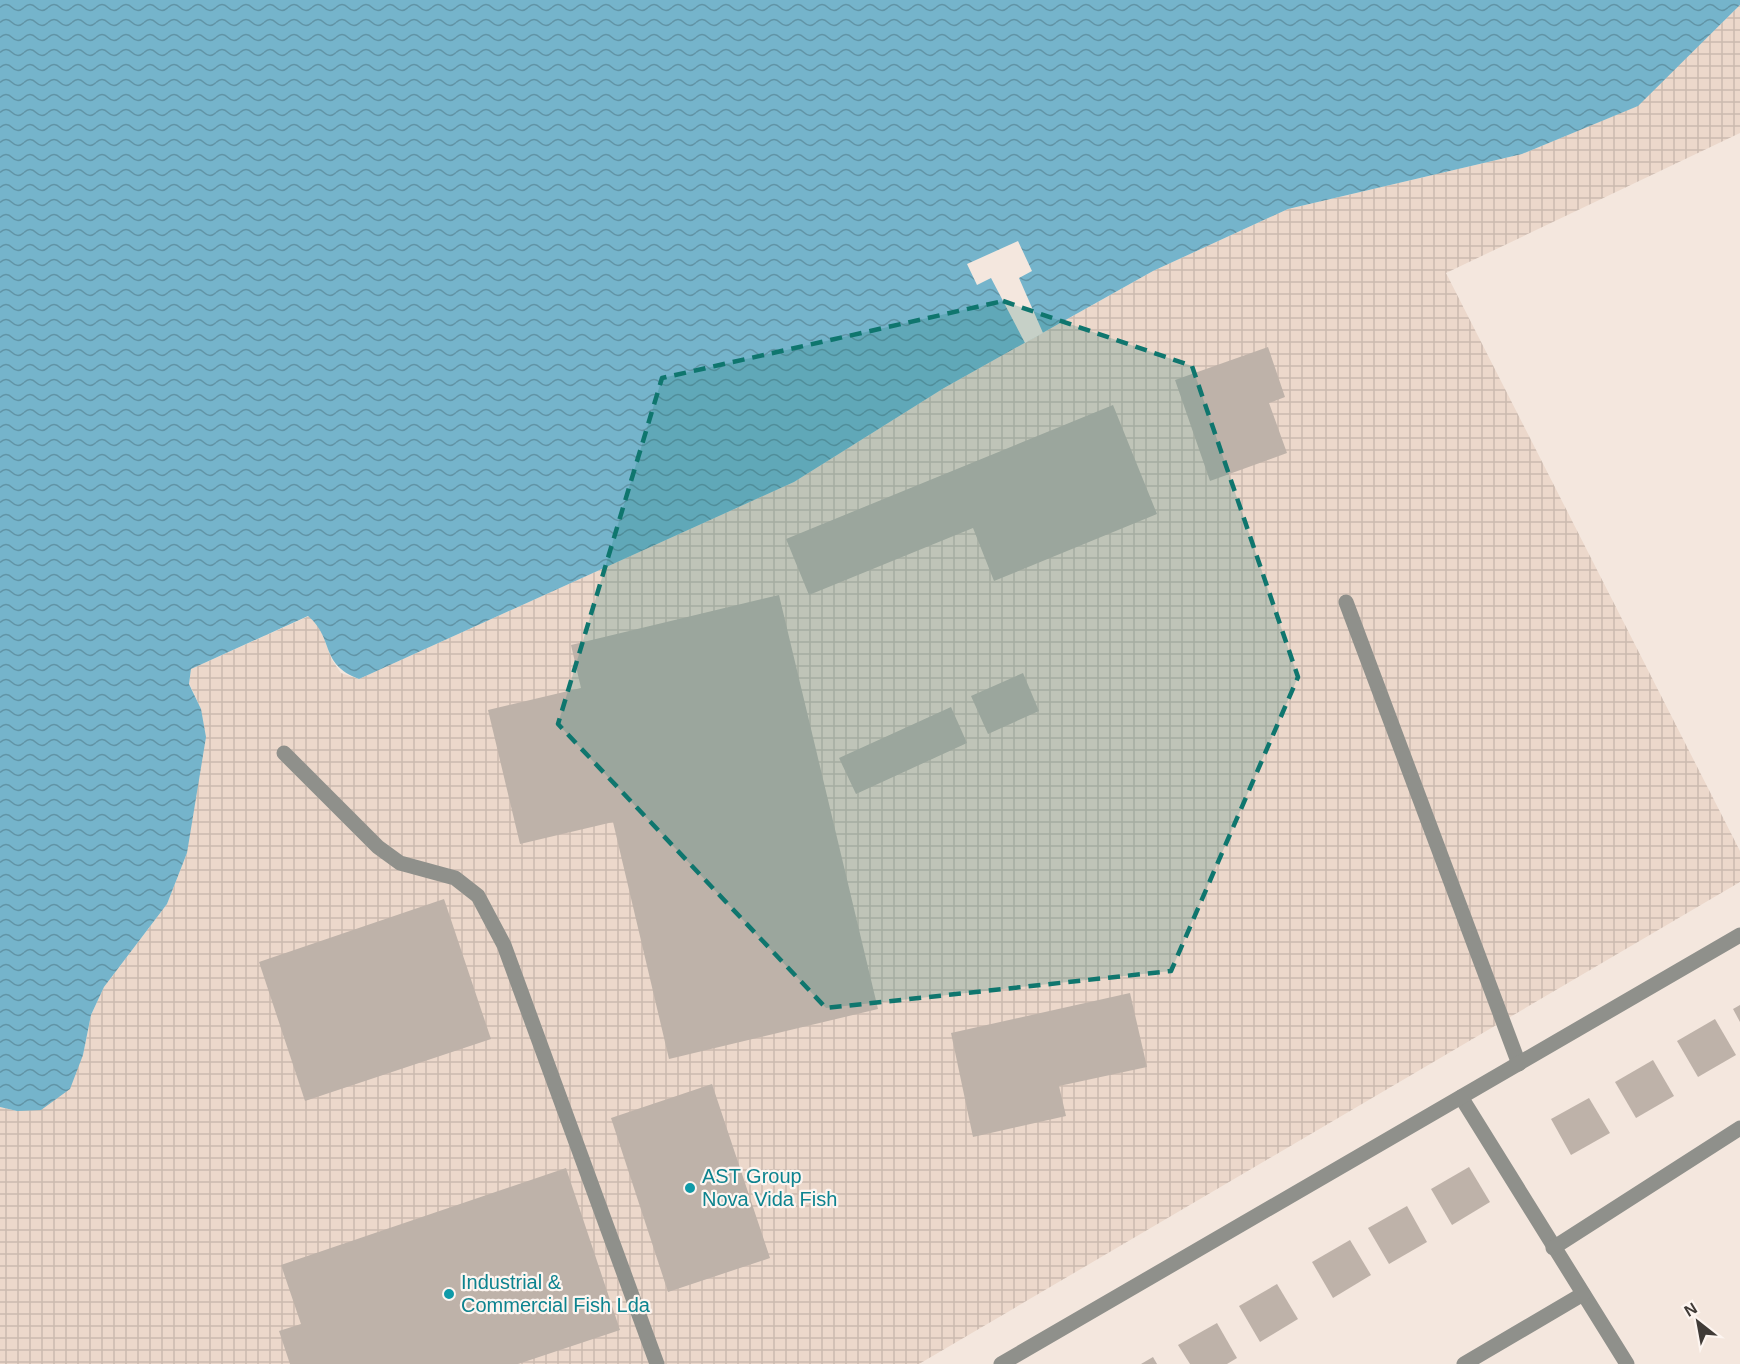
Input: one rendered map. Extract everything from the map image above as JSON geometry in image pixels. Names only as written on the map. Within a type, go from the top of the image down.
[{"type":"street","points":[[1346,602],[1519,1064]]},
{"type":"street","points":[[284,753],[378,847],[400,863],[455,878],[478,896],[504,945],[657,1364]]},
{"type":"street","points":[[1001,1364],[1740,935]]},
{"type":"street","points":[[1461,1097],[1627,1364]]},
{"type":"street","points":[[1553,1248],[1740,1128]]},
{"type":"street","points":[[1464,1364],[1583,1294]]},
{"type":"highlighted area","points":[[1003,301],[1192,366],[1298,677],[1171,971],[826,1008],[558,724],[662,378]]},
{"type":"shaded area","points":[[1740,5],[1740,133],[1446,273],[1740,851],[1740,882],[919,1364],[0,1364],[0,1107],[17,1111],[83,1055],[91,1015],[104,987],[167,904],[187,853],[201,709],[189,683],[191,669],[309,616],[319,625],[332,660],[341,673],[359,679],[794,482],[944,388],[1153,271],[1288,209],[1522,154],[1637,106]]},
{"type":"water","points":[[0,0],[1740,0],[1740,5],[1638,106],[1522,154],[1288,209],[1153,271],[944,388],[794,482],[359,679],[346,673],[332,659],[322,633],[308,616],[191,669],[189,684],[201,709],[206,737],[187,853],[167,904],[104,987],[91,1015],[83,1055],[70,1089],[41,1110],[17,1111],[0,1107]]},
{"type":"pier","points":[[1018,241],[1032,271],[1019,278],[1043,333],[1025,343],[991,278],[977,285],[967,264]]},
{"type":"building","points":[[1268,347],[1285,397],[1269,403],[1287,453],[1210,481],[1175,380]]},
{"type":"building","points":[[1113,405],[1157,514],[994,581],[973,528],[809,595],[786,539]]},
{"type":"building","points":[[779,595],[878,1009],[669,1059],[613,822],[520,844],[488,710],[581,688],[571,645]]},
{"type":"building","points":[[1023,673],[1039,711],[988,734],[971,696]]},
{"type":"building","points":[[951,707],[967,743],[856,794],[839,758]]},
{"type":"building","points":[[444,899],[491,1039],[305,1101],[259,962]]},
{"type":"building","points":[[1130,993],[1147,1067],[1059,1086],[1066,1116],[973,1137],[951,1033]]},
{"type":"building","points":[[1740,1005],[1740,1022],[1733,1009]]},
{"type":"building","points":[[1715,1019],[1736,1055],[1698,1077],[1677,1041]]},
{"type":"building","points":[[1653,1060],[1674,1096],[1636,1118],[1615,1082]]},
{"type":"building","name":"AST Group Nova Vida Fish","points":[[712,1084],[770,1258],[668,1292],[611,1118]]},
{"type":"building","points":[[1589,1098],[1610,1133],[1571,1155],[1551,1119]]},
{"type":"building","points":[[1469,1167],[1490,1202],[1452,1225],[1431,1189]]},
{"type":"building","name":"Industrial & Commercial Fish Lda","points":[[566,1168],[620,1330],[518,1364],[290,1364],[279,1331],[301,1324],[281,1265]]},
{"type":"building","points":[[1407,1206],[1427,1242],[1389,1264],[1368,1228]]},
{"type":"building","points":[[1350,1240],[1371,1275],[1333,1298],[1312,1262]]},
{"type":"building","points":[[1277,1284],[1298,1319],[1260,1342],[1239,1306]]},
{"type":"building","points":[[1217,1323],[1237,1358],[1227,1364],[1190,1364],[1178,1345]]},
{"type":"building","points":[[1153,1357],[1157,1364],[1141,1364]]},
{"type":"place","name":"AST Group Nova Vida Fish","points":[[690,1188]]},
{"type":"place","name":"Industrial & Commercial Fish Lda","points":[[449,1294]]}]
